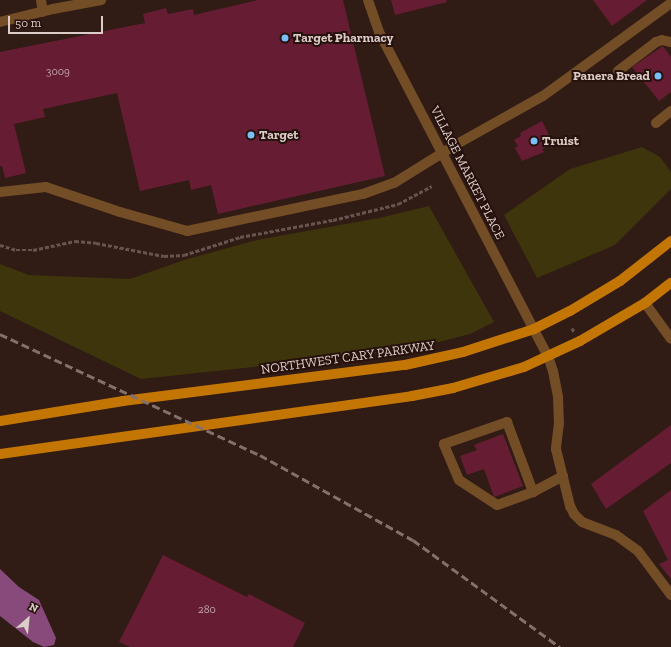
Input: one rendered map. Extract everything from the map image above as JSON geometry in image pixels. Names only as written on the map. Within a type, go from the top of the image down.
[{"type":"main road","name":"NORTHWEST CARY PARKWAY","points":[[0,421],[124,401],[372,370],[437,359],[534,329],[570,311],[620,281],[671,241]]},
{"type":"main road","points":[[0,454],[412,396],[453,388],[524,367],[548,356],[592,334],[645,303],[671,283]]},
{"type":"street","points":[[41,0],[43,12]]},
{"type":"street","points":[[0,22],[101,0]]},
{"type":"street","name":"VILLAGE MARKET PLACE","points":[[368,0],[379,32],[548,356],[553,371],[558,397],[559,423],[556,449],[566,495],[574,514],[587,524],[616,535],[638,551],[671,595]]},
{"type":"street","points":[[0,192],[46,187],[120,212],[187,231],[363,194],[394,183],[462,141],[505,119],[543,96],[671,3],[669,0]]},
{"type":"street","points":[[618,71],[656,42],[662,40],[671,42]]},
{"type":"street","points":[[656,123],[671,111]]},
{"type":"street","points":[[645,303],[671,339]]},
{"type":"street","points":[[533,492],[507,422],[444,444],[459,480],[497,505],[533,492],[563,476]]},
{"type":"shaded area","points":[[642,147],[660,157],[671,172],[671,189],[615,245],[537,278],[504,215],[570,169]]},
{"type":"shaded area","points":[[429,206],[494,322],[470,334],[423,346],[346,357],[141,379],[0,311],[0,264],[29,275],[130,279],[184,260],[257,240],[379,218]]},
{"type":"shaded area","points":[[0,569],[19,587],[39,600],[56,638],[54,645],[44,647],[33,642],[0,616]]},
{"type":"building","name":"Target","points":[[258,0],[343,0],[385,176],[218,214],[211,185],[191,190],[189,180],[140,191],[117,93],[43,109],[45,117],[14,124],[26,173],[5,178],[2,166],[0,166],[0,52],[145,23],[143,14],[166,8],[168,14],[193,9],[194,15]]},
{"type":"building","points":[[391,0],[446,0],[447,2],[395,15]]},
{"type":"building","points":[[593,0],[647,0],[612,26]]},
{"type":"building","points":[[663,46],[671,57],[671,92],[659,101],[632,67]]},
{"type":"building","name":"Truist","points":[[542,121],[553,143],[542,149],[544,152],[522,161],[515,148],[518,146],[514,140],[521,136],[520,133]]},
{"type":"building","points":[[671,425],[671,463],[606,509],[591,484]]},
{"type":"building","points":[[503,434],[523,486],[494,497],[484,469],[467,475],[460,456],[477,450],[474,445]]},
{"type":"building","points":[[671,490],[671,579],[659,564],[668,560],[643,511]]},
{"type":"building","points":[[163,555],[247,597],[249,594],[305,623],[293,647],[130,647],[119,642]]},
{"type":"railway","points":[[0,334],[260,455],[413,540],[560,647]]},
{"type":"place","name":"Target Pharmacy","points":[[285,38]]},
{"type":"place","name":"Panera Bread","points":[[658,76]]},
{"type":"place","name":"Target","points":[[251,135]]},
{"type":"place","name":"Truist","points":[[534,141]]}]
